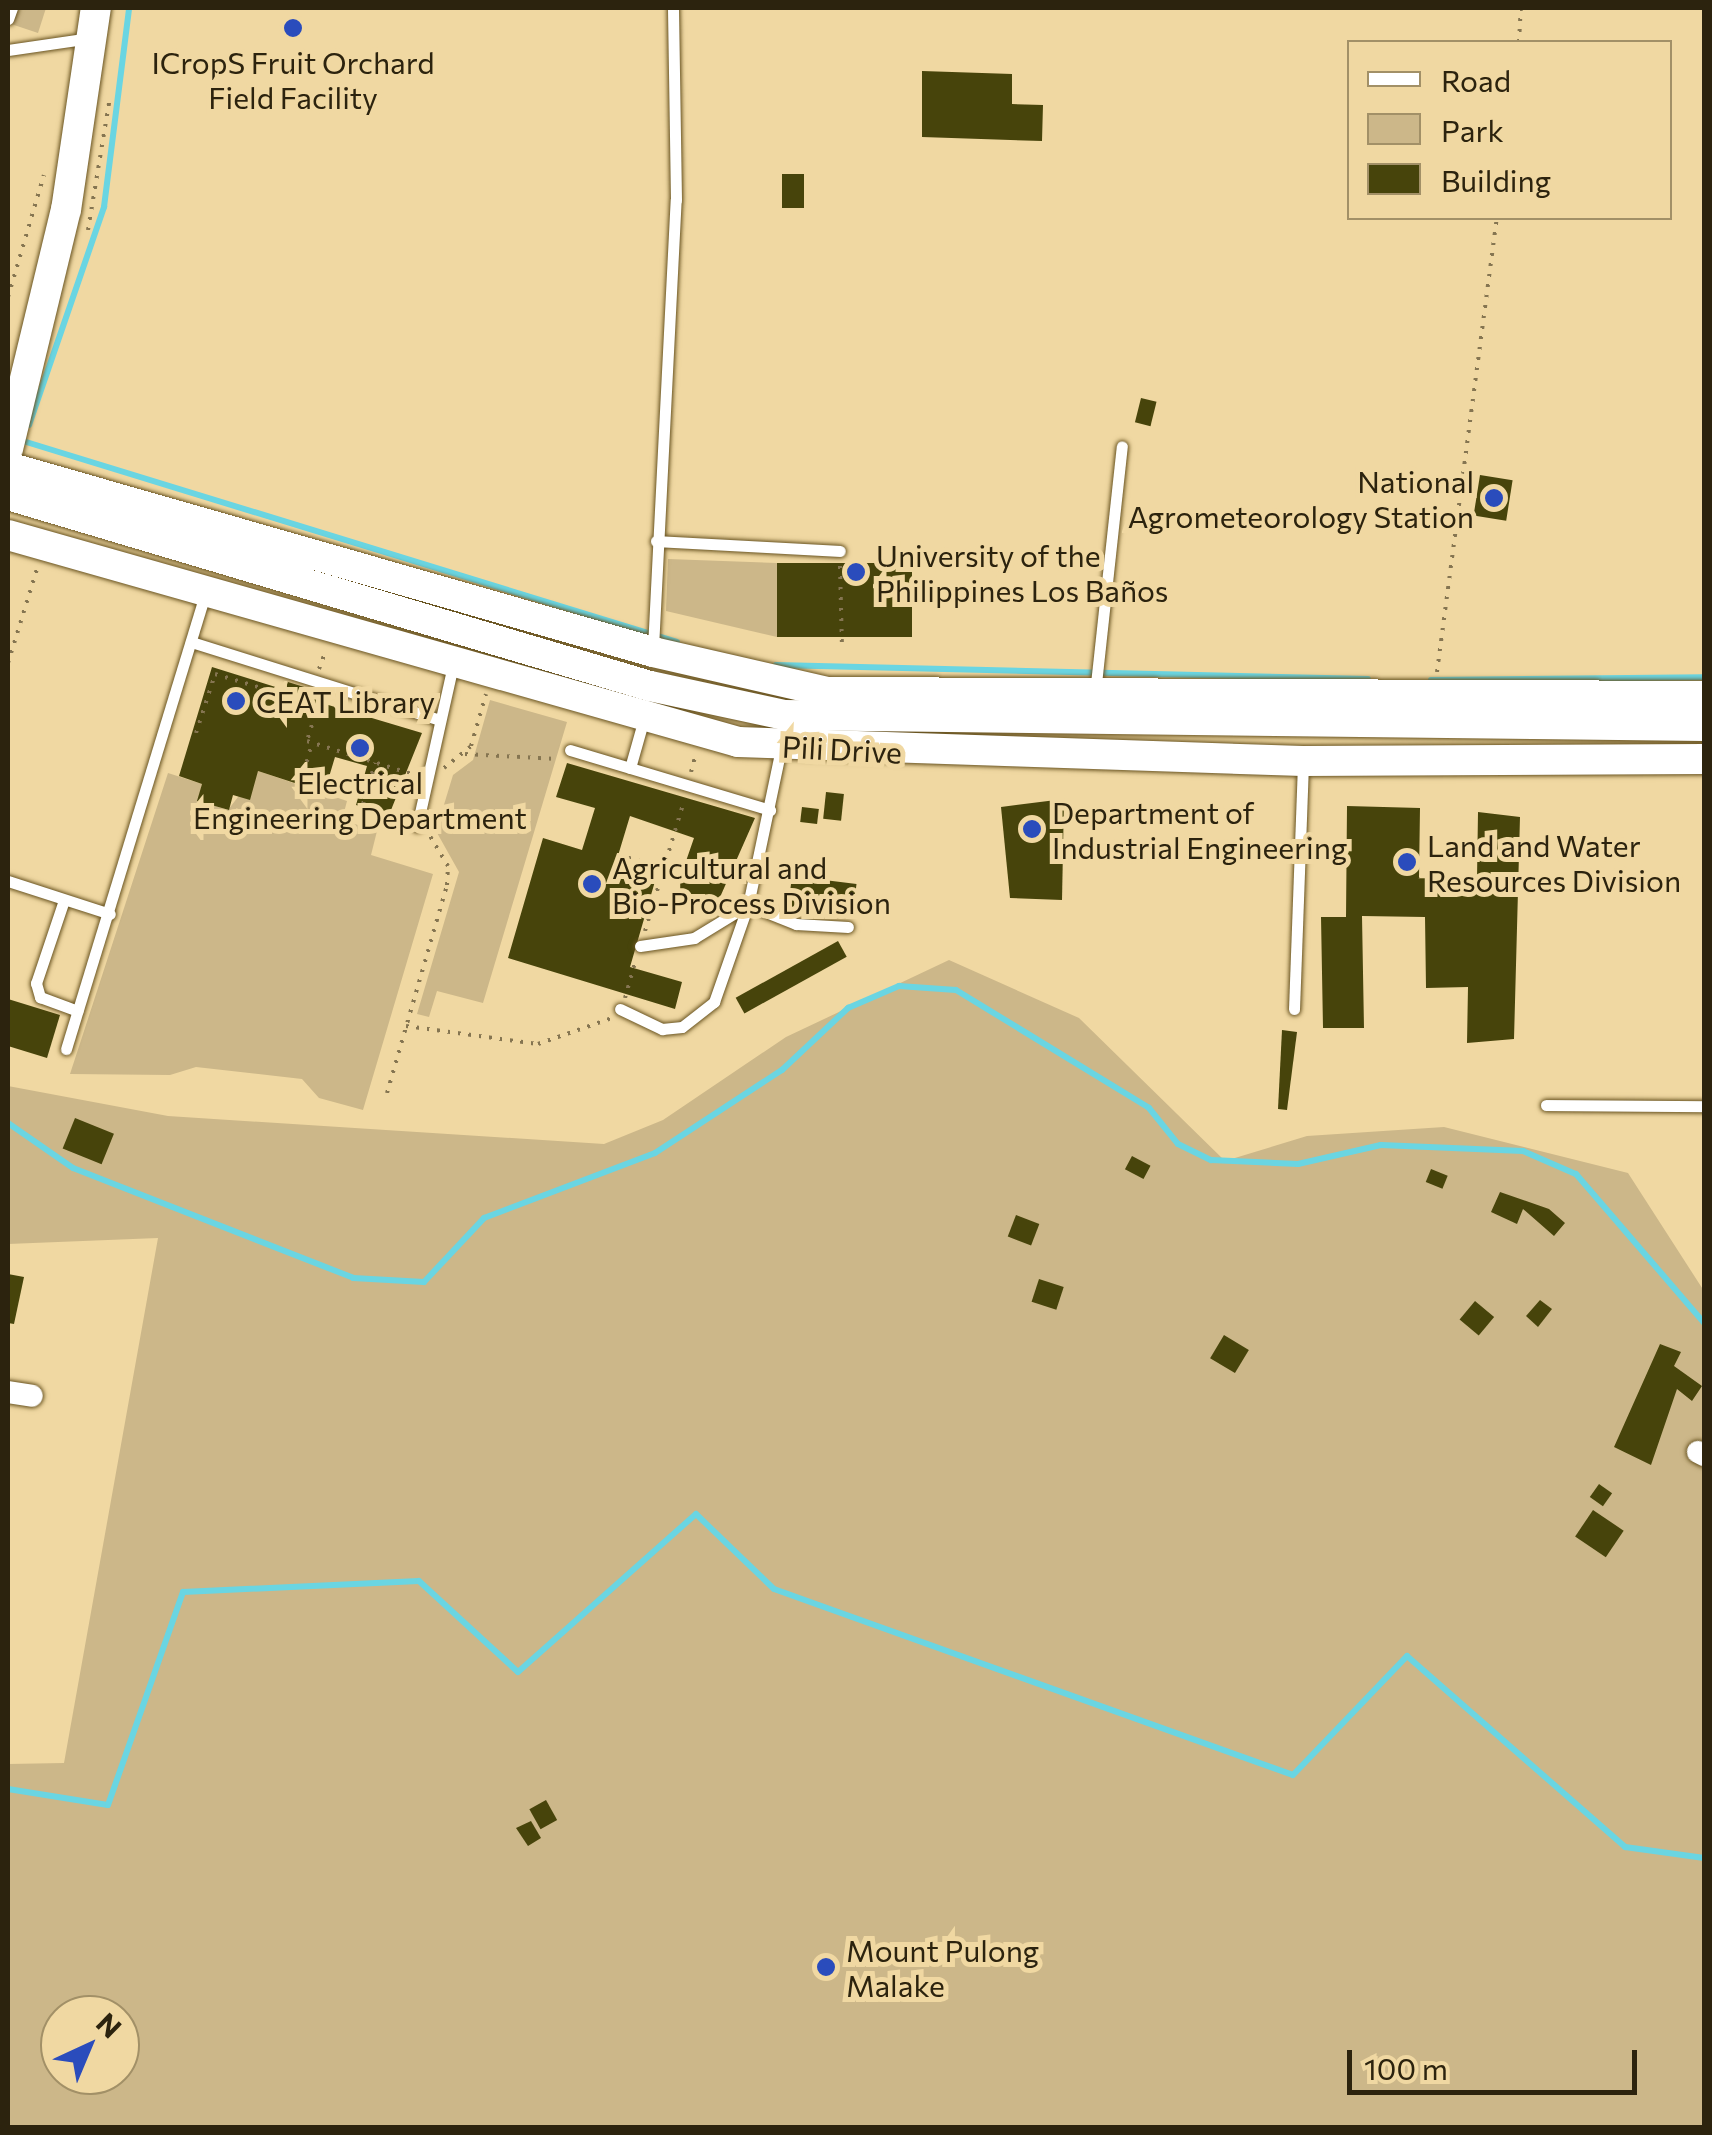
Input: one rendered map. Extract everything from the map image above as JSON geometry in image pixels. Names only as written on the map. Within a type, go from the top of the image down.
[{"type":"street","points":[[8,449],[66,210],[96,8]]},
{"type":"street","points":[[8,468],[654,638],[786,684],[952,708]]},
{"type":"street","points":[[8,495],[650,686],[784,715],[952,708],[1096,692],[1704,696]]},
{"type":"street","name":"Pili Drive","points":[[8,535],[644,719],[701,734],[782,747],[1303,761],[1704,758]]},
{"type":"street","points":[[1096,692],[1704,726]]},
{"type":"street","points":[[8,1392],[32,1396]]},
{"type":"lane","points":[[8,19],[12,8]]},
{"type":"lane","points":[[630,768],[644,719],[654,638],[676,200],[673,8]]},
{"type":"lane","points":[[8,50],[90,38]]},
{"type":"lane","points":[[1090,757],[1122,446]]},
{"type":"lane","points":[[656,541],[840,552]]},
{"type":"lane","points":[[66,1049],[205,593]]},
{"type":"lane","points":[[190,642],[437,719]]},
{"type":"lane","points":[[417,826],[432,776],[437,719],[453,665]]},
{"type":"lane","points":[[620,1009],[662,1029],[696,1020],[726,982],[770,810],[782,747],[786,684]]},
{"type":"lane","points":[[575,752],[770,810]]},
{"type":"lane","points":[[1294,1010],[1303,761]]},
{"type":"lane","points":[[8,881],[110,914]]},
{"type":"lane","points":[[64,900],[36,982],[40,997],[78,1011]]},
{"type":"lane","points":[[748,905],[796,924],[848,927]]},
{"type":"lane","points":[[640,946],[694,938],[748,905]]},
{"type":"lane","points":[[1546,1105],[1704,1106]]},
{"type":"path","points":[[1519,40],[1521,8]]},
{"type":"path","points":[[8,297],[46,164]]},
{"type":"path","points":[[1438,664],[1497,220]]},
{"type":"path","points":[[840,552],[842,648]]},
{"type":"path","points":[[8,662],[38,564]]},
{"type":"path","points":[[237,680],[240,670]]},
{"type":"path","points":[[196,733],[215,674],[318,705],[301,782]]},
{"type":"path","points":[[466,754],[486,694]]},
{"type":"path","points":[[406,1026],[538,1044],[595,1031],[620,1009],[665,868],[701,734]]},
{"type":"path","points":[[312,743],[432,776],[466,754],[575,752]]},
{"type":"path","points":[[363,804],[375,762]]},
{"type":"path","points":[[387,1093],[448,876],[437,842],[417,826]]},
{"type":"path","points":[[618,855],[665,868]]},
{"type":"green space","points":[[8,8],[46,8],[38,33],[8,23]]},
{"type":"green space","points":[[668,559],[777,563],[777,637],[666,611]]},
{"type":"green space","points":[[490,700],[567,722],[483,1003],[437,991],[429,1017],[417,1014],[459,872],[436,831],[453,775],[473,760]]},
{"type":"green space","points":[[258,771],[347,801],[342,820],[377,831],[371,855],[433,874],[363,1110],[319,1098],[302,1079],[196,1067],[170,1075],[70,1074],[168,773],[202,784],[198,801],[228,810]]},
{"type":"green space","points":[[949,960],[1079,1018],[1225,1161],[1307,1136],[1444,1127],[1628,1173],[1704,1291],[1704,2127],[8,2127],[8,1764],[64,1763],[158,1238],[8,1244],[8,1086],[168,1116],[604,1144],[663,1120],[786,1037]]},
{"type":"building","points":[[922,71],[1012,74],[1012,104],[1043,105],[1042,141],[922,137]]},
{"type":"building","points":[[782,174],[804,174],[804,208],[782,208]]},
{"type":"building","points":[[1141,398],[1157,402],[1150,426],[1135,422]]},
{"type":"building","name":"National Agrometeorology Station","points":[[1480,475],[1513,480],[1506,521],[1474,515]]},
{"type":"building","points":[[777,563],[912,563],[912,637],[777,637]]},
{"type":"building","name":"Electrical Engineering Department","points":[[212,667],[285,690],[288,682],[327,694],[325,704],[422,733],[389,815],[356,805],[367,766],[335,757],[329,777],[314,773],[310,788],[258,771],[250,800],[233,795],[229,810],[197,801],[202,784],[179,776]]},
{"type":"building","name":"Agricultural and Bio-Process Division","points":[[567,763],[755,818],[717,904],[676,890],[694,838],[630,816],[617,859],[658,871],[630,967],[682,982],[675,1009],[508,958],[543,838],[582,850],[595,808],[556,797]]},
{"type":"building","points":[[826,792],[844,794],[841,821],[823,819]]},
{"type":"building","name":"Department of Industrial Engineering","points":[[1064,799],[1062,900],[1010,898],[1001,807]]},
{"type":"building","points":[[1347,806],[1420,808],[1419,877],[1477,878],[1478,812],[1520,817],[1514,1039],[1467,1043],[1468,987],[1426,988],[1425,917],[1362,916],[1364,1028],[1323,1028],[1321,917],[1346,917]]},
{"type":"building","points":[[802,807],[819,809],[817,824],[800,822]]},
{"type":"building","points":[[792,876],[857,884],[852,917],[788,909]]},
{"type":"building","points":[[838,941],[847,957],[744,1013],[736,998]]},
{"type":"building","points":[[8,999],[60,1015],[47,1058],[8,1046]]},
{"type":"building","points":[[1282,1030],[1297,1032],[1287,1110],[1278,1109]]},
{"type":"building","points":[[75,1118],[114,1134],[102,1164],[63,1149]]},
{"type":"building","points":[[1132,1156],[1151,1166],[1143,1179],[1125,1169]]},
{"type":"building","points":[[1431,1169],[1448,1176],[1442,1189],[1426,1182]]},
{"type":"building","points":[[1500,1192],[1549,1209],[1565,1223],[1554,1236],[1523,1209],[1517,1224],[1491,1212]]},
{"type":"building","points":[[1016,1215],[1039,1224],[1031,1245],[1008,1236]]},
{"type":"building","points":[[8,1274],[24,1277],[14,1324],[8,1323]]},
{"type":"building","points":[[1039,1279],[1064,1287],[1056,1310],[1032,1302]]},
{"type":"building","points":[[1540,1300],[1552,1309],[1538,1327],[1526,1316]]},
{"type":"building","points":[[1475,1301],[1494,1317],[1479,1335],[1460,1319]]},
{"type":"building","points":[[1224,1335],[1249,1350],[1235,1373],[1210,1358]]},
{"type":"building","points":[[1660,1344],[1681,1352],[1674,1366],[1702,1386],[1692,1401],[1677,1389],[1651,1465],[1614,1447]]},
{"type":"building","points":[[1599,1484],[1612,1493],[1603,1506],[1590,1497]]},
{"type":"building","points":[[1593,1510],[1624,1531],[1606,1557],[1575,1537]]},
{"type":"building","points":[[546,1800],[557,1820],[541,1829],[529,1809]]},
{"type":"building","points":[[531,1821],[541,1838],[528,1846],[516,1828]]},
{"type":"waterway","points":[[29,425],[104,207],[129,8]]},
{"type":"waterway","points":[[23,441],[677,642]]},
{"type":"waterway","points":[[776,665],[1368,679]]},
{"type":"waterway","points":[[1431,680],[1704,677]]},
{"type":"waterway","points":[[8,1123],[73,1168],[353,1278],[424,1282],[484,1218],[655,1153],[782,1070],[848,1008],[899,986],[956,990],[1149,1108],[1178,1144],[1211,1160],[1298,1164],[1381,1145],[1523,1151],[1576,1174],[1704,1323]]},
{"type":"waterway","points":[[8,1789],[108,1805],[183,1592],[419,1581],[518,1672],[696,1514],[774,1589],[1293,1775],[1407,1656],[1625,1847],[1704,1858]]},
{"type":"place","name":"ICropS Fruit Orchard Field Facility","points":[[293,28]]},
{"type":"place","name":"National Agrometeorology Station","points":[[1494,498]]},
{"type":"place","name":"University of the Philippines Los Baños","points":[[856,572]]},
{"type":"place","name":"CEAT Library","points":[[236,701]]},
{"type":"place","name":"Electrical Engineering Department","points":[[360,748]]},
{"type":"place","name":"Department of Industrial Engineering","points":[[1032,829]]},
{"type":"place","name":"Land and Water Resources Division","points":[[1407,862]]},
{"type":"place","name":"Agricultural and Bio-Process Division","points":[[592,884]]},
{"type":"place","name":"Mount Pulong Malake","points":[[826,1967]]}]
